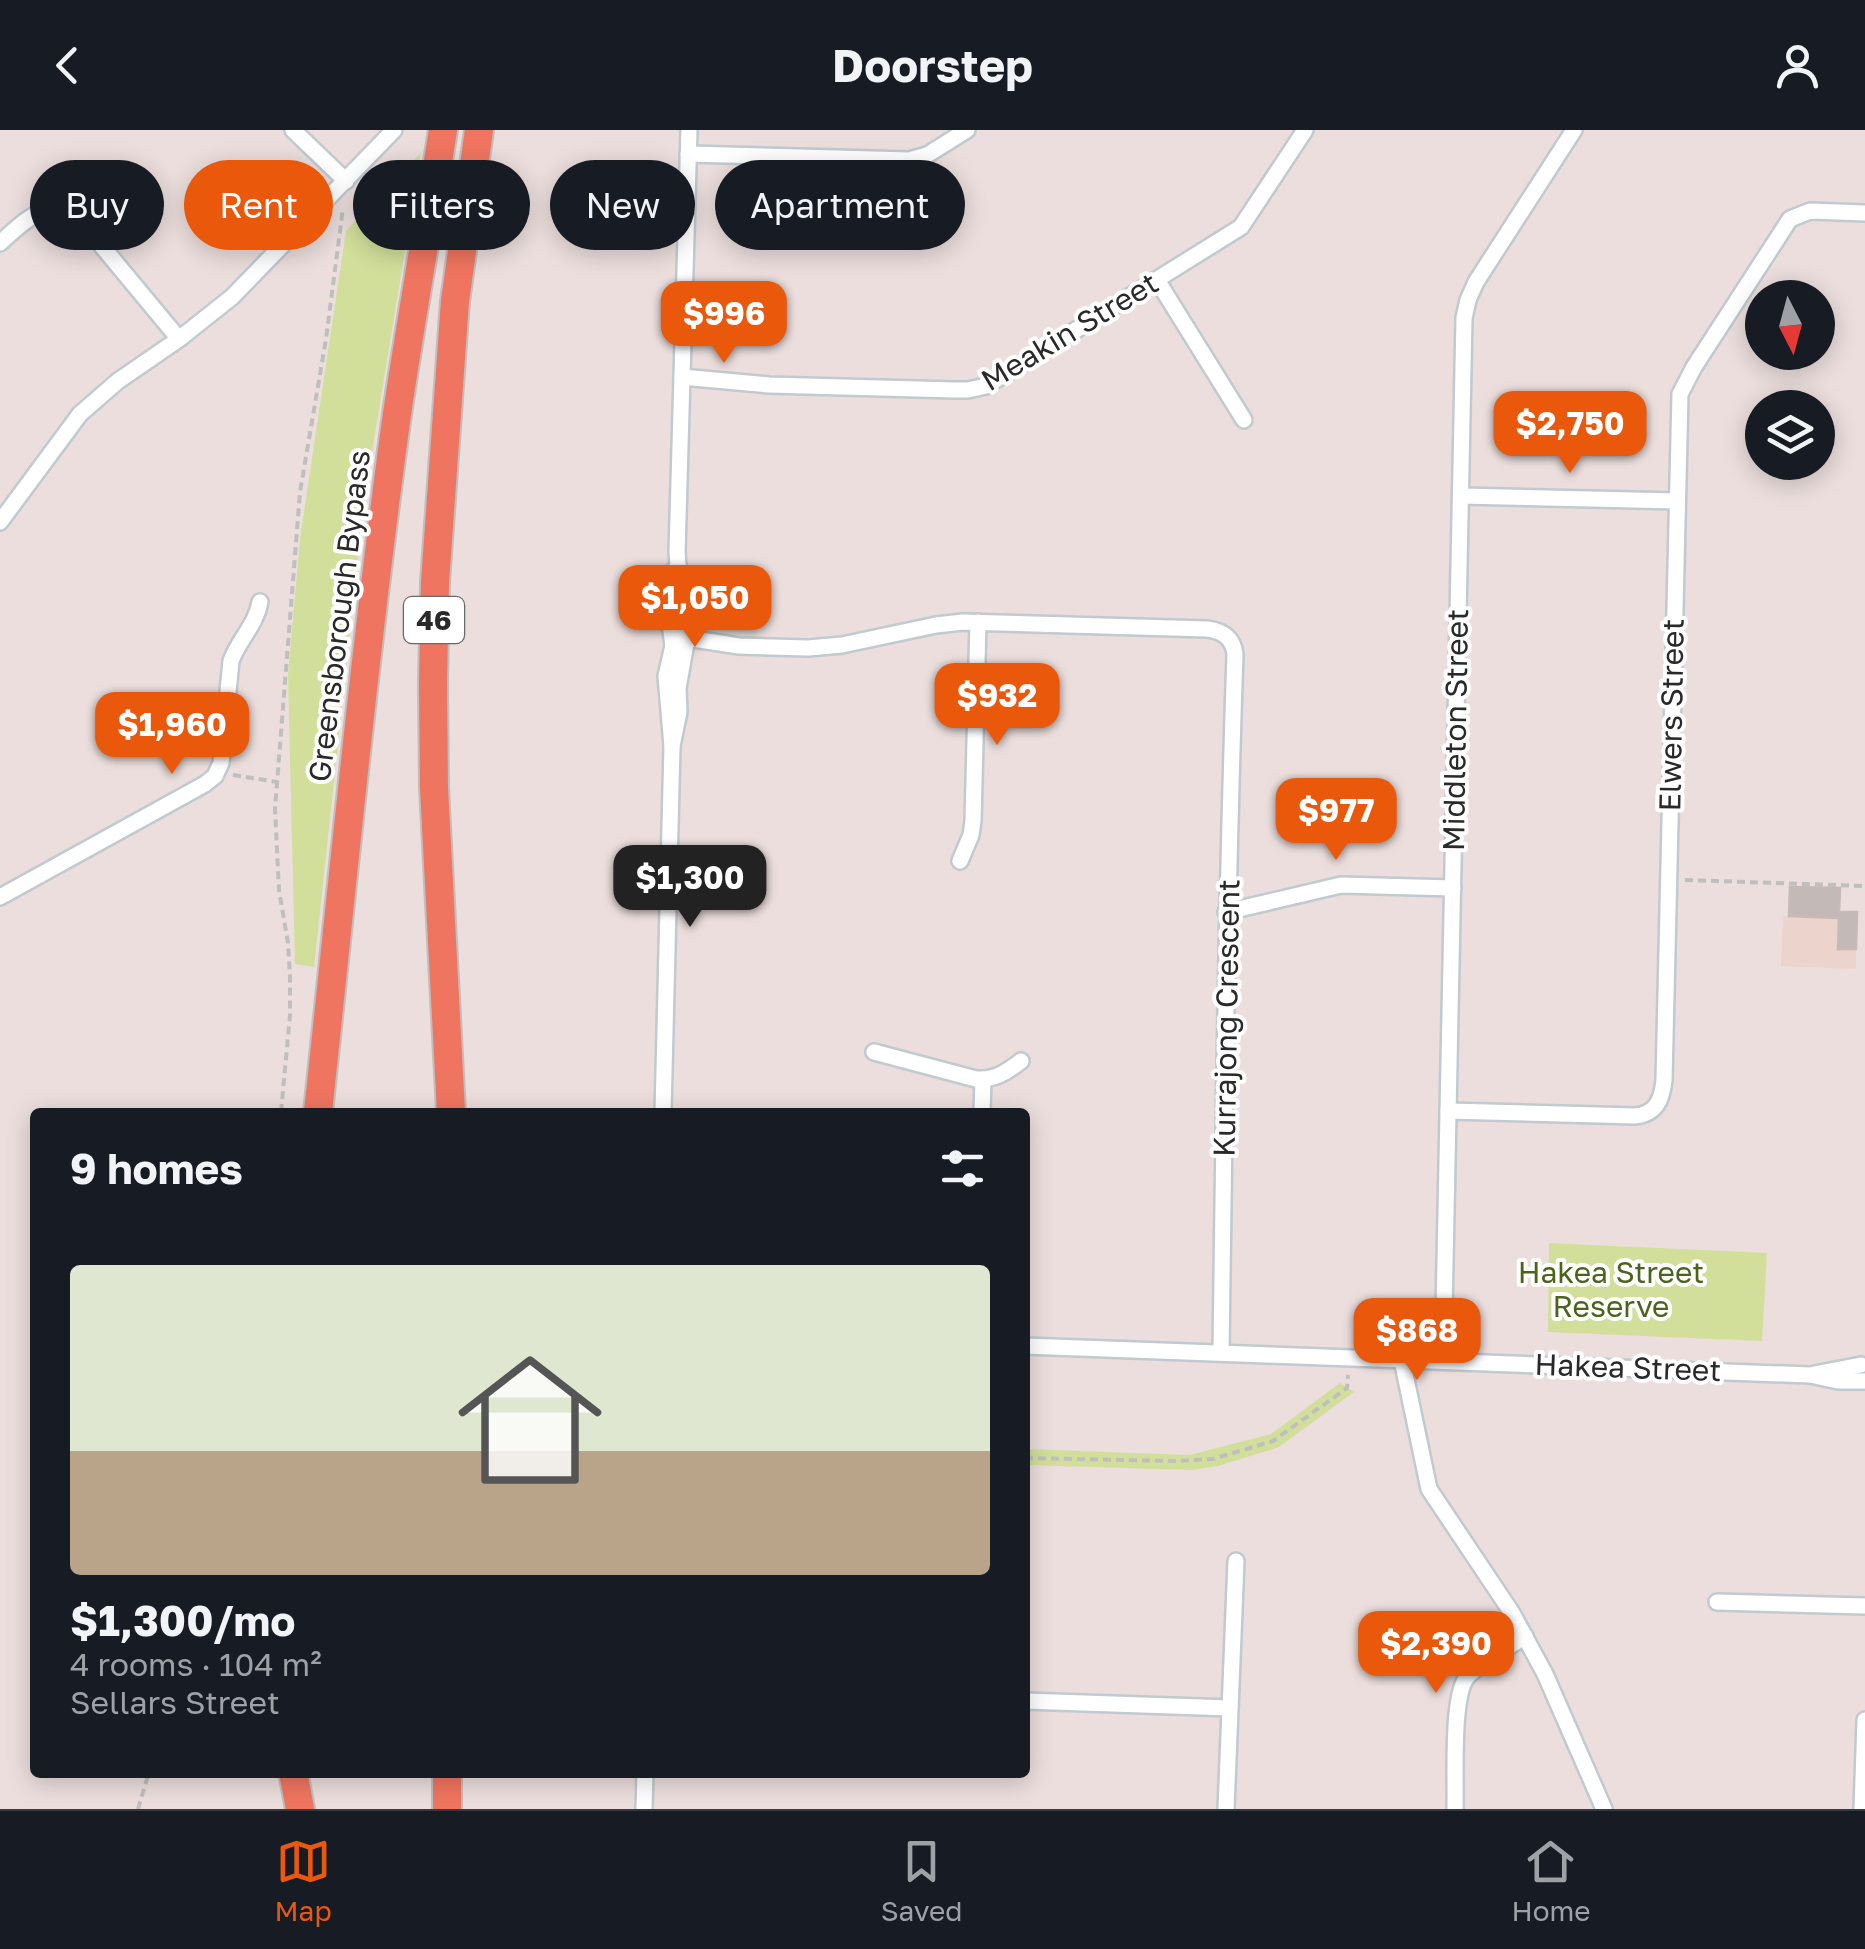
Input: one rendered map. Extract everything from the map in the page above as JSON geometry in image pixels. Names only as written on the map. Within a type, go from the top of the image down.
[{"type":"highway","name":"Greensborough Bypass","points":[[318,1108],[383,524],[411,322],[444,130]]},
{"type":"highway","name":"46","points":[[452,1108],[435,806],[434,615],[449,368],[463,237],[480,130]]},
{"type":"highway","points":[[293,1778],[300,1809]]},
{"type":"highway","points":[[447,1778],[447,1809]]},
{"type":"street","points":[[293,130],[346,181]]},
{"type":"street","points":[[0,522],[94,399],[232,297],[394,130]]},
{"type":"street","points":[[663,1108],[672,746],[666,676],[682,645],[668,609],[677,552],[689,130]]},
{"type":"street","points":[[688,154],[909,160],[928,154],[967,130]]},
{"type":"street","name":"Meakin Street","points":[[682,383],[976,389],[995,381],[1241,227],[1304,130]]},
{"type":"street","name":"Middleton Street","points":[[1443,1361],[1464,318],[1476,282],[1574,130]]},
{"type":"street","points":[[0,243],[40,210],[68,211],[77,216],[179,338]]},
{"type":"street","name":"Elwers Street","points":[[1448,1111],[1635,1116],[1652,1111],[1663,1093],[1682,387],[1786,224],[1796,215],[1810,211],[1865,213]]},
{"type":"street","points":[[1157,280],[1244,420]]},
{"type":"street","points":[[1462,496],[1677,501]]},
{"type":"street","points":[[0,897],[204,784],[218,772],[231,661],[253,625],[260,602]]},
{"type":"street","points":[[960,861],[973,821],[978,622]]},
{"type":"street","name":"Kurrajong Crescent","points":[[682,645],[823,648],[936,626],[978,622],[1208,629],[1230,639],[1234,654],[1226,912],[1221,1353]]},
{"type":"street","points":[[1226,912],[1341,885],[1453,888]]},
{"type":"street","points":[[874,1052],[983,1080],[1002,1074],[1021,1061]]},
{"type":"street","points":[[982,1108],[983,1080]]},
{"type":"street","name":"Hakea Street","points":[[1030,1346],[1810,1375],[1864,1370]]},
{"type":"street","points":[[1402,1360],[1429,1489],[1525,1636],[1604,1809]]},
{"type":"street","points":[[1226,1809],[1236,1561]]},
{"type":"street","points":[[1717,1602],[1865,1606]]},
{"type":"street","points":[[1455,1809],[1461,1688],[1472,1672],[1525,1636]]},
{"type":"street","points":[[1030,1701],[1230,1708]]},
{"type":"street","points":[[1862,1809],[1865,1720]]},
{"type":"street","points":[[644,1809],[645,1778]]},
{"type":"path","points":[[281,1108],[290,976],[275,810],[300,492],[326,339],[346,181]]},
{"type":"path","points":[[218,772],[278,782]]},
{"type":"path","points":[[1685,880],[1865,886]]},
{"type":"path","points":[[1030,1458],[1213,1459],[1274,1441],[1347,1388],[1348,1375]]},
{"type":"path","points":[[138,1809],[147,1778]]},
{"type":"shaded area","points":[[1783,916],[1839,918],[1838,949],[1856,949],[1856,969],[1781,966]]},
{"type":"green space","points":[[353,224],[353,250],[405,250],[364,501],[314,967],[295,964],[288,676],[300,539],[346,231]]},
{"type":"green space","name":"Hakea Street Reserve","points":[[1549,1243],[1767,1253],[1762,1341],[1548,1332]]},
{"type":"green space","points":[[1340,1383],[1354,1392],[1279,1447],[1218,1466],[1192,1470],[1030,1465],[1030,1449],[1190,1455],[1271,1434]]},
{"type":"building","points":[[1790,887],[1840,888],[1839,912],[1857,912],[1856,949],[1838,949],[1839,918],[1789,916]]}]
